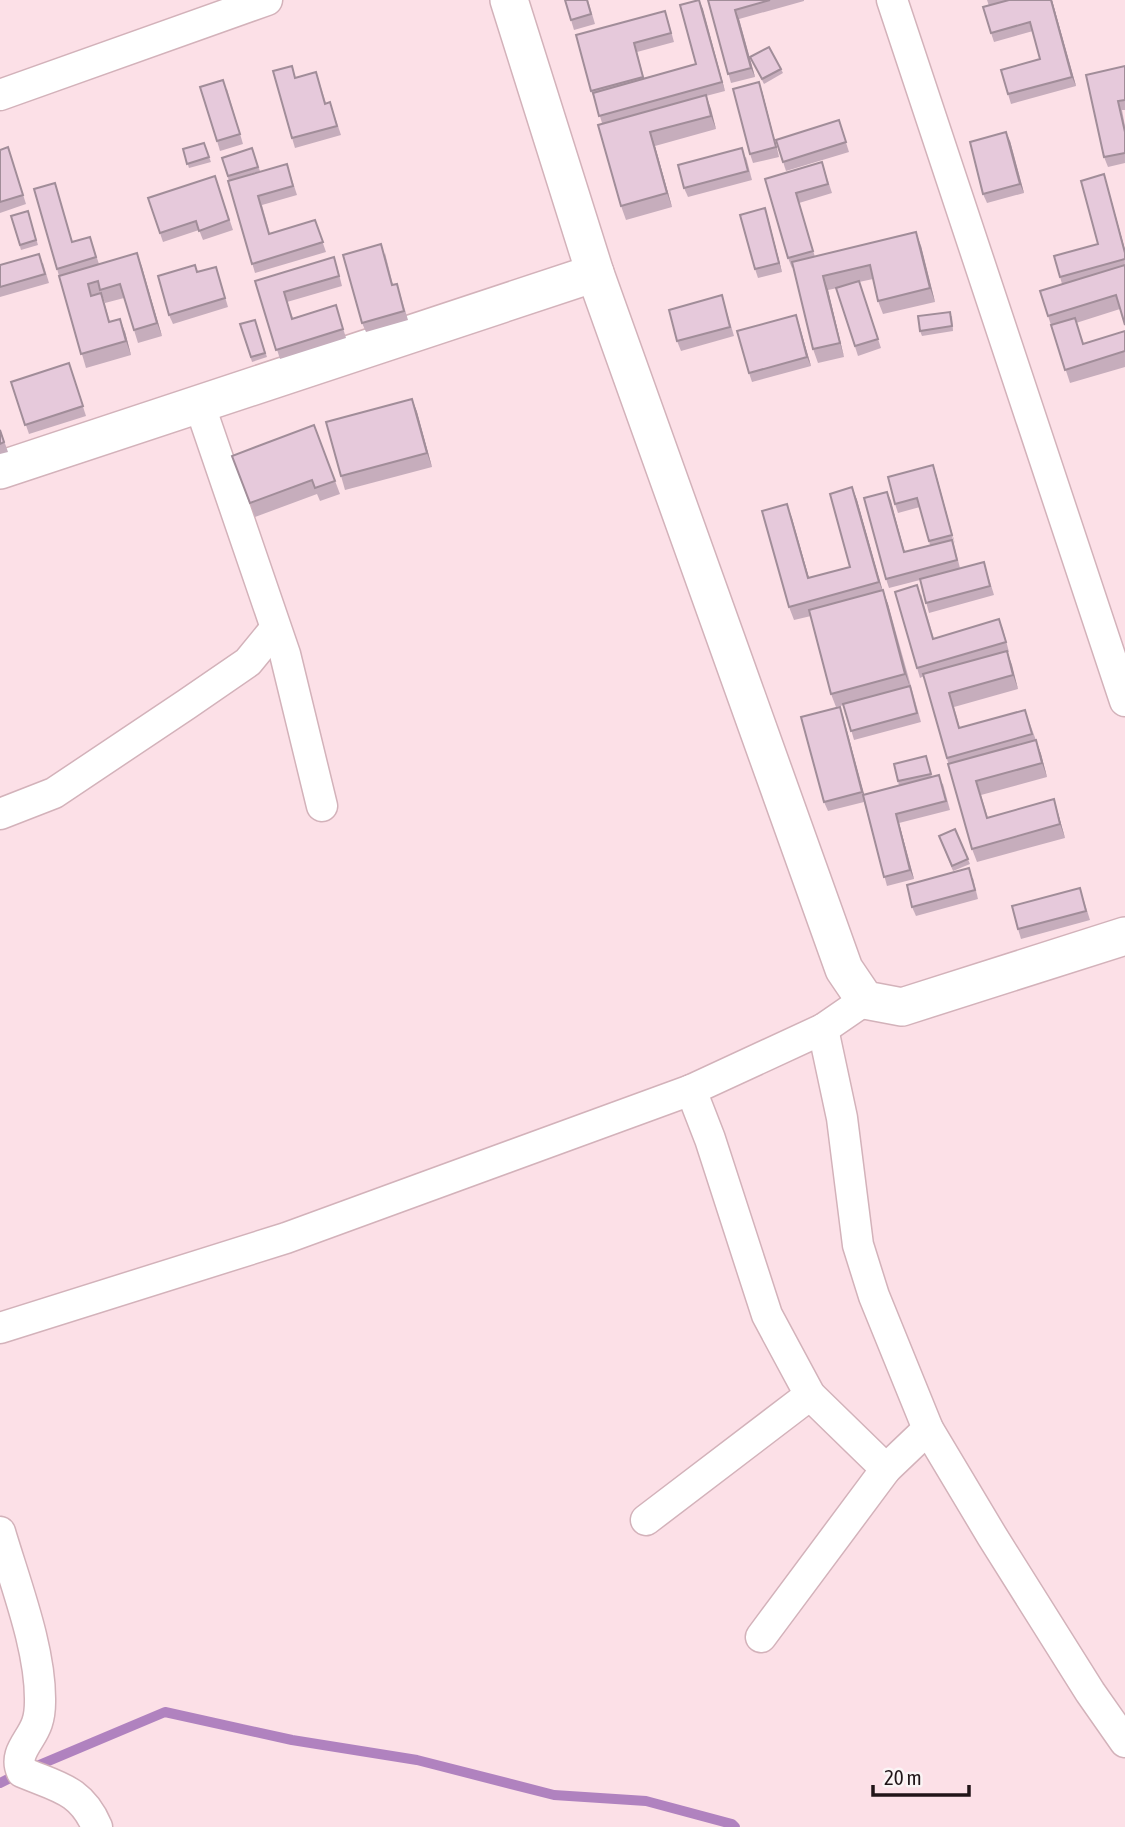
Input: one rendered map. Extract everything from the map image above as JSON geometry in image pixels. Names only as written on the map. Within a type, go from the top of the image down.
[{"type":"street","points":[[0,95],[267,0]]},
{"type":"street","points":[[509,0],[595,273],[844,969],[865,1000],[902,1007],[1125,936]]},
{"type":"street","points":[[892,0],[1125,701]]},
{"type":"street","points":[[0,470],[200,406],[595,273]]},
{"type":"street","points":[[200,406],[285,654],[322,806]]},
{"type":"street","points":[[0,814],[54,793],[187,704],[248,662],[275,629]]},
{"type":"street","points":[[0,1328],[286,1238],[691,1090],[823,1029],[865,1000]]},
{"type":"street","points":[[823,1029],[842,1118],[858,1245],[874,1296],[928,1429],[1090,1692],[1125,1742]]},
{"type":"street","points":[[691,1090],[710,1139],[767,1315],[810,1395],[886,1469]]},
{"type":"street","points":[[646,1520],[810,1395]]},
{"type":"street","points":[[761,1637],[886,1469],[928,1429]]},
{"type":"street","points":[[0,1532],[38,1670],[40,1701],[37,1723],[18,1759],[19,1766],[22,1772],[81,1799],[90,1810],[97,1827]]},
{"type":"building","points":[[565,0],[587,0],[591,14],[571,20]]},
{"type":"building","points":[[699,0],[722,82],[599,116],[593,93],[696,64],[680,5]]},
{"type":"building","points":[[708,0],[770,0],[735,10],[751,68],[728,74]]},
{"type":"building","points":[[1009,0],[1051,0],[1072,77],[1008,94],[1001,70],[1040,59],[1030,22],[991,33],[983,7]]},
{"type":"building","points":[[665,11],[671,33],[634,43],[643,77],[591,91],[576,35]]},
{"type":"building","points":[[769,47],[781,69],[762,79],[750,57]]},
{"type":"building","points":[[292,66],[295,78],[316,72],[325,104],[330,102],[337,126],[292,138],[273,71]]},
{"type":"building","points":[[1125,66],[1125,100],[1118,101],[1125,132],[1125,153],[1104,157],[1086,75]]},
{"type":"building","points":[[223,80],[240,134],[217,141],[200,87]]},
{"type":"building","points":[[759,82],[776,147],[750,154],[733,89]]},
{"type":"building","points":[[706,95],[711,116],[650,132],[667,193],[621,206],[598,125]]},
{"type":"building","points":[[839,120],[846,142],[783,162],[776,140]]},
{"type":"building","points":[[1006,132],[1020,184],[983,194],[970,142]]},
{"type":"building","points":[[204,143],[209,157],[187,164],[183,149]]},
{"type":"building","points":[[8,147],[23,195],[0,202],[0,150]]},
{"type":"building","points":[[252,148],[258,167],[228,176],[222,158]]},
{"type":"building","points":[[742,148],[748,171],[684,188],[678,165]]},
{"type":"building","points":[[822,162],[828,184],[796,193],[813,251],[788,258],[765,179]]},
{"type":"building","points":[[287,164],[293,186],[258,196],[269,234],[315,220],[323,242],[252,264],[228,181]]},
{"type":"building","points":[[1104,174],[1125,259],[1060,277],[1054,256],[1098,244],[1081,181]]},
{"type":"building","points":[[215,176],[229,220],[199,231],[196,221],[160,233],[148,198]]},
{"type":"building","points":[[55,183],[72,242],[90,237],[96,257],[57,269],[34,189]]},
{"type":"building","points":[[765,208],[779,263],[755,269],[740,215]]},
{"type":"building","points":[[28,211],[36,240],[20,245],[11,216]]},
{"type":"building","points":[[916,232],[930,288],[878,301],[870,265],[823,276],[840,343],[813,349],[792,262]]},
{"type":"building","points":[[381,244],[392,285],[397,284],[404,311],[362,323],[343,255]]},
{"type":"building","points":[[137,253],[157,323],[134,330],[120,284],[100,290],[98,281],[88,284],[91,296],[101,293],[109,322],[120,319],[126,341],[81,354],[59,276]]},
{"type":"building","points":[[39,254],[45,274],[0,287],[0,265]]},
{"type":"building","points":[[334,257],[339,276],[284,292],[292,319],[336,305],[343,329],[276,350],[255,281]]},
{"type":"building","points":[[195,265],[197,272],[216,267],[225,298],[169,315],[158,276]]},
{"type":"building","points":[[1125,265],[1125,325],[1116,295],[1048,316],[1040,291]]},
{"type":"building","points":[[859,281],[878,339],[855,346],[836,288]]},
{"type":"building","points":[[722,295],[730,327],[677,341],[669,310]]},
{"type":"building","points":[[950,312],[952,326],[920,331],[918,316]]},
{"type":"building","points":[[796,315],[807,357],[749,373],[737,331]]},
{"type":"building","points":[[1075,318],[1083,344],[1125,331],[1125,351],[1065,370],[1051,325]]},
{"type":"building","points":[[255,320],[265,353],[251,357],[240,324]]},
{"type":"building","points":[[69,363],[83,406],[25,425],[11,382]]},
{"type":"building","points":[[412,399],[427,453],[341,476],[326,422]]},
{"type":"building","points":[[314,425],[335,481],[315,488],[312,480],[250,503],[232,456]]},
{"type":"building","points":[[933,465],[952,535],[929,541],[917,498],[895,504],[888,477]]},
{"type":"building","points":[[852,487],[879,582],[789,607],[762,511],[787,504],[808,578],[850,567],[830,494]]},
{"type":"building","points":[[887,492],[904,552],[952,540],[957,560],[886,579],[864,498]]},
{"type":"building","points":[[984,562],[990,586],[926,603],[920,579]]},
{"type":"building","points":[[917,585],[933,639],[999,619],[1006,642],[917,668],[895,592]]},
{"type":"building","points":[[883,590],[905,674],[831,694],[809,610]]},
{"type":"building","points":[[1007,651],[1013,675],[949,693],[959,728],[1025,710],[1032,734],[947,758],[923,674]]},
{"type":"building","points":[[910,686],[917,713],[851,731],[843,704]]},
{"type":"building","points":[[840,707],[862,792],[824,802],[801,717]]},
{"type":"building","points":[[1036,740],[1042,763],[976,781],[987,818],[1054,799],[1060,824],[972,849],[948,764]]},
{"type":"building","points":[[926,756],[931,774],[898,781],[894,764]]},
{"type":"building","points":[[939,775],[946,801],[896,814],[910,870],[884,877],[863,795]]},
{"type":"building","points":[[955,829],[968,859],[952,866],[939,836]]},
{"type":"building","points":[[969,868],[975,890],[912,907],[907,885]]},
{"type":"building","points":[[1080,888],[1086,911],[1018,929],[1012,906]]},
{"type":"waterway","points":[[32,1768],[165,1712],[292,1740],[417,1760],[554,1795],[646,1801],[735,1827]]},
{"type":"waterway","points":[[0,1783],[18,1774]]}]
